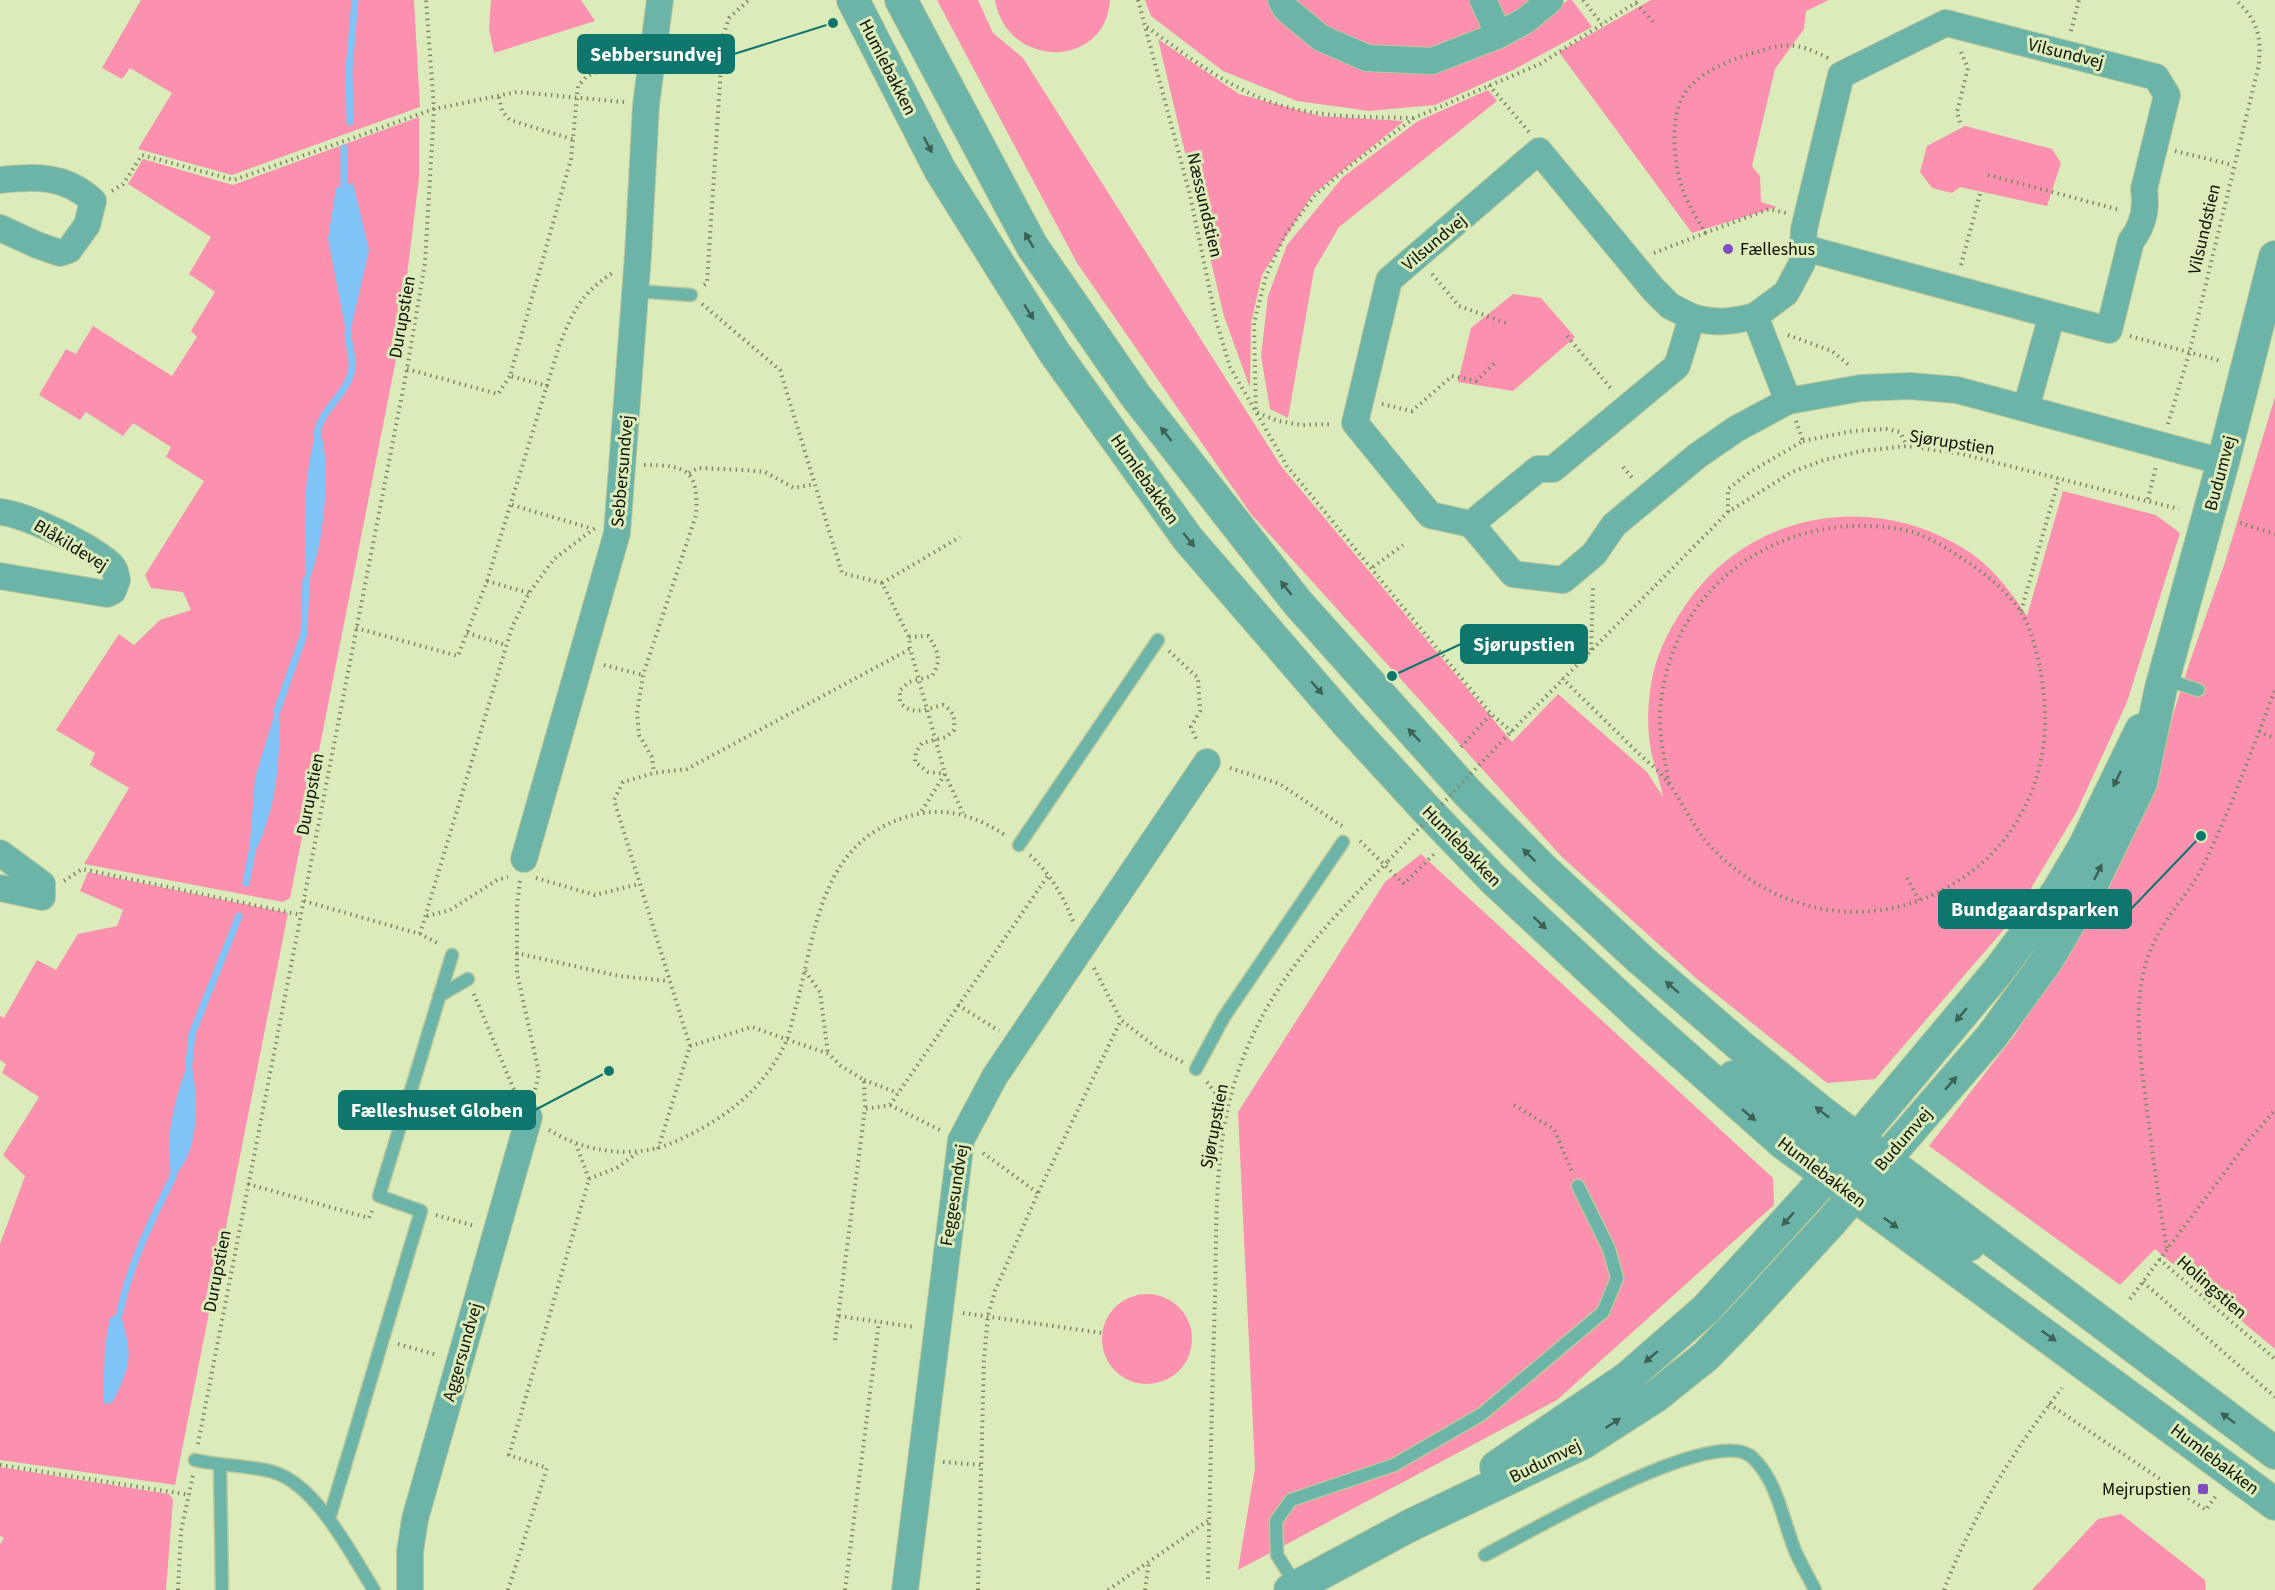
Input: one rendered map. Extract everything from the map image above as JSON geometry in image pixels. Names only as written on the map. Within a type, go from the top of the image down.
[{"type":"street","name":"Sebbersundvej","points":[[523,866],[617,533],[636,291],[646,105],[660,0]]},
{"type":"street","name":"Humlebakken","points":[[853,0],[940,170],[1054,352],[1188,539],[1346,722],[1424,807],[1494,880],[1599,978],[1843,1157],[2081,1359],[2275,1504]]},
{"type":"street","name":"Humlebakken","points":[[901,0],[1032,246],[1135,395],[1297,602],[1467,792],[1542,867],[1641,960],[1744,1049],[1843,1157],[1869,1179],[2126,1341],[2275,1453]]},
{"type":"street","points":[[1281,0],[1286,9],[1321,38],[1368,58],[1432,61],[1499,35],[1526,20],[1550,0]]},
{"type":"street","points":[[1483,0],[1499,35]]},
{"type":"street","name":"Vilsundvej","points":[[1841,75],[1946,22],[2156,77],[2167,95],[2144,189],[2146,203],[2143,216],[2139,232],[2132,241],[2109,330]]},
{"type":"street","points":[[1788,401],[1763,311],[1786,293],[1802,263],[1801,247],[1807,218],[1841,75]]},
{"type":"street","name":"Vilsundvej","points":[[1358,411],[1389,280],[1539,152],[1670,306],[1692,317],[1711,322],[1729,323],[1763,311]]},
{"type":"street","points":[[0,180],[38,176],[55,179],[84,192],[93,201],[87,225],[69,250],[60,253],[0,228]]},
{"type":"street","points":[[1801,247],[2109,330]]},
{"type":"street","name":"Budumvej","points":[[1293,1588],[1411,1525],[1583,1443],[1656,1396],[1706,1356],[1869,1179],[1992,1036],[2047,960],[2092,884],[2141,783],[2162,684],[2223,462],[2275,257]]},
{"type":"street","points":[[2026,408],[2052,315]]},
{"type":"street","points":[[1471,524],[1538,469],[1553,469],[1677,366],[1692,317]]},
{"type":"street","points":[[1358,411],[1430,515],[1471,524],[1513,574],[1563,580],[1594,554],[1614,525],[1697,456],[1736,429],[1788,401],[1861,388],[1910,386],[1957,390],[2223,462]]},
{"type":"street","name":"Blåkildevej","points":[[0,512],[15,514],[51,528],[109,563],[117,580],[113,591],[107,594],[0,576]]},
{"type":"street","name":"Budumvej","points":[[1411,1525],[1627,1378],[1706,1309],[1843,1157],[1999,970],[2058,891],[2085,845],[2162,684]]},
{"type":"street","name":"Feggesundvej","points":[[905,1590],[935,1330],[960,1143],[995,1076],[1207,762]]},
{"type":"street","points":[[0,853],[42,884],[42,897],[0,888]]},
{"type":"street","name":"Aggersundvej","points":[[410,1590],[410,1551],[415,1519],[529,1117]]},
{"type":"lane","points":[[636,291],[691,295]]},
{"type":"lane","points":[[1019,845],[1158,640]]},
{"type":"lane","points":[[2162,684],[2198,690]]},
{"type":"lane","points":[[1196,1069],[1224,1017],[1347,837]]},
{"type":"lane","points":[[329,1519],[422,1211],[379,1196],[453,955]]},
{"type":"lane","points":[[440,996],[468,979]]},
{"type":"lane","name":"Budumvej","points":[[1293,1588],[1277,1555],[1276,1521],[1291,1500],[1394,1465],[1482,1414],[1603,1312],[1617,1278],[1610,1249],[1578,1186]]},
{"type":"lane","points":[[1485,1555],[1634,1478],[1689,1457],[1728,1449],[1751,1455],[1767,1474],[1796,1553],[1815,1590]]},
{"type":"lane","points":[[195,1460],[220,1466],[273,1472],[294,1482],[329,1519],[374,1590]]},
{"type":"lane","points":[[220,1466],[222,1590]]},
{"type":"path","name":"Durupstien","points":[[178,1590],[182,1531],[195,1460],[407,369],[425,263],[434,109],[426,0]]},
{"type":"path","points":[[748,0],[729,18],[723,36],[707,283],[691,295],[780,370],[842,573],[882,583],[960,537]]},
{"type":"path","name":"Næssundstien","points":[[1138,0],[1190,195],[1216,320],[1230,367],[1256,412],[1278,421],[1302,425],[1358,411]]},
{"type":"path","points":[[1583,0],[1602,24]]},
{"type":"path","points":[[2066,52],[2079,0]]},
{"type":"path","name":"Vilsundstien","points":[[2148,500],[2189,354],[2259,64],[2260,39],[2252,16],[2236,0]]},
{"type":"path","points":[[1636,3],[1654,23]]},
{"type":"path","points":[[1147,27],[1204,69],[1246,92],[1298,110],[1351,117],[1414,118]]},
{"type":"path","points":[[1961,126],[1957,112],[1968,68],[1960,50],[1965,28]]},
{"type":"path","points":[[1705,233],[1682,188],[1676,120],[1682,97],[1704,75],[1738,57],[1774,47],[1804,46],[1830,59],[1841,75]]},
{"type":"path","points":[[1489,85],[1528,131]]},
{"type":"path","points":[[93,201],[123,184],[142,155],[234,180],[434,109],[499,98],[517,92],[646,105]]},
{"type":"path","points":[[407,369],[498,394],[510,376],[575,140],[510,120],[502,111],[499,98]]},
{"type":"path","points":[[2154,146],[2233,165]]},
{"type":"path","points":[[1988,175],[2143,216]]},
{"type":"path","points":[[1955,289],[1980,194]]},
{"type":"path","points":[[1632,262],[1769,208],[1807,218]]},
{"type":"path","points":[[356,628],[458,656],[487,581],[548,386],[558,346],[573,310],[591,286],[638,255]]},
{"type":"path","points":[[1418,256],[1459,306],[1506,323]]},
{"type":"path","points":[[1763,311],[1789,336],[1838,355],[1852,369],[1861,388]]},
{"type":"path","points":[[2109,330],[2221,361]]},
{"type":"path","points":[[1567,336],[1626,408]]},
{"type":"path","points":[[1358,411],[1412,411],[1452,376],[1476,381],[1495,363]]},
{"type":"path","points":[[510,376],[548,386]]},
{"type":"path","points":[[1788,401],[1803,441]]},
{"type":"path","points":[[1728,512],[1728,489],[1750,472],[1803,441],[1886,429],[1900,432],[1907,446]]},
{"type":"path","name":"Sjørupstien","points":[[1208,1579],[1218,1177],[1228,1110],[1239,1069],[1277,989],[1329,920],[1562,678],[1728,512],[1792,472],[1824,460],[1861,451],[1907,446],[1962,454],[2180,509]]},
{"type":"path","points":[[623,465],[671,466],[689,472],[696,483],[696,515],[644,675],[637,713],[639,735],[652,757],[654,773]]},
{"type":"path","points":[[689,472],[698,468],[746,470],[765,472],[794,488],[815,484]]},
{"type":"path","points":[[2021,612],[2059,478]]},
{"type":"path","points":[[512,505],[590,529],[617,533]]},
{"type":"path","points":[[2240,523],[2275,534]]},
{"type":"path","points":[[1562,678],[1669,783],[1684,811],[1709,846],[1747,879],[1790,902],[1832,911],[1875,912],[1919,900],[1952,887],[1986,860],[2009,832],[2028,800],[2042,766],[2047,722],[2042,678],[2021,612],[1990,577],[1949,550],[1907,530],[1836,527],[1795,535],[1743,559],[1704,597],[1674,649],[1663,686],[1660,717],[1669,783]]},
{"type":"path","points":[[420,934],[512,627],[529,593],[554,559],[590,529]]},
{"type":"path","points":[[1373,567],[1403,545]]},
{"type":"path","points":[[1591,651],[1594,554]]},
{"type":"path","points":[[487,581],[529,593]]},
{"type":"path","points":[[882,583],[909,637],[910,648],[945,774],[963,813]]},
{"type":"path","points":[[467,633],[507,645]]},
{"type":"path","points":[[909,637],[928,636],[938,651],[938,667],[932,676],[920,681],[909,682],[900,690],[900,702],[908,710],[917,712],[943,705],[951,710],[955,717],[954,730],[946,737],[922,743],[916,752],[915,762],[928,772],[945,774]]},
{"type":"path","points":[[1158,640],[1198,678],[1200,711],[1191,727]]},
{"type":"path","points":[[658,1150],[690,1046],[668,981],[614,800],[623,782],[654,773],[687,769],[910,648]]},
{"type":"path","points":[[596,663],[644,675]]},
{"type":"path","points":[[2167,1248],[2159,1208],[2140,1049],[2139,1013],[2146,960],[2166,917],[2202,869],[2246,768],[2275,690]]},
{"type":"path","points":[[1461,747],[1491,714]]},
{"type":"path","points":[[2259,731],[2275,740]]},
{"type":"path","points":[[1249,773],[1280,784],[1347,837]]},
{"type":"path","points":[[921,812],[945,774]]},
{"type":"path","points":[[468,979],[511,1088],[529,1117],[565,1140],[576,1144],[592,1148],[638,1152],[658,1150],[704,1129],[726,1115],[748,1096],[770,1070],[786,1041],[828,887],[844,857],[859,842],[884,824],[921,812],[963,813],[996,829],[1019,845],[1049,874],[1063,896],[1083,947],[1121,1020],[1162,1052],[1196,1069],[1228,1110]]},
{"type":"path","points":[[1365,846],[1404,884],[1434,854]]},
{"type":"path","points":[[523,866],[595,895],[639,884]]},
{"type":"path","points":[[426,917],[456,906],[523,866]]},
{"type":"path","points":[[523,866],[517,906],[517,974],[539,1073],[529,1117]]},
{"type":"path","points":[[42,897],[82,869],[301,915]]},
{"type":"path","points":[[890,1105],[1049,874]]},
{"type":"path","points":[[1907,878],[1919,900]]},
{"type":"path","points":[[303,901],[420,934],[438,943],[453,955]]},
{"type":"path","points":[[516,953],[619,976],[668,981]]},
{"type":"path","points":[[805,971],[820,992],[829,1054]]},
{"type":"path","points":[[958,1005],[988,1024]]},
{"type":"path","points":[[978,1590],[984,1358],[988,1316],[995,1291],[1038,1193],[1121,1020]]},
{"type":"path","points":[[690,1046],[752,1027],[786,1041],[829,1054],[841,1066],[864,1080],[898,1093]]},
{"type":"path","points":[[835,1340],[865,1109],[864,1080]]},
{"type":"path","points":[[865,1109],[890,1105],[960,1143],[987,1154],[1038,1193]]},
{"type":"path","points":[[1515,1105],[1554,1129],[1578,1186]]},
{"type":"path","points":[[2130,1299],[2275,1110]]},
{"type":"path","points":[[508,1590],[547,1468],[508,1455],[589,1179],[576,1144]]},
{"type":"path","points":[[589,1179],[618,1167],[638,1152]]},
{"type":"path","points":[[248,1184],[369,1218],[379,1196]]},
{"type":"path","points":[[444,1217],[466,1224]]},
{"type":"path","name":"Holingstien","points":[[2159,1259],[2275,1359]]},
{"type":"path","points":[[2143,1282],[2275,1397]]},
{"type":"path","points":[[955,1312],[1102,1333]]},
{"type":"path","points":[[839,1316],[935,1330]]},
{"type":"path","points":[[844,1590],[879,1322]]},
{"type":"path","points":[[396,1343],[425,1352]]},
{"type":"path","points":[[1944,1590],[1979,1513],[2011,1459],[2062,1388]]},
{"type":"path","points":[[2049,1404],[2206,1510],[2219,1491]]},
{"type":"path","points":[[937,1462],[981,1466]]},
{"type":"path","points":[[0,1465],[190,1495]]},
{"type":"path","points":[[1109,1589],[1209,1520]]},
{"type":"path","points":[[1145,1590],[1149,1561]]},
{"type":"path","points":[[1109,1589],[1119,1590]]},
{"type":"shaded area","points":[[141,0],[414,0],[420,107],[232,175],[138,149],[172,93],[130,68],[122,79],[102,68]]},
{"type":"shaded area","points":[[491,0],[581,0],[595,21],[494,53],[489,29]]},
{"type":"shaded area","points":[[937,0],[978,0],[993,33],[1023,58],[1281,466],[1512,742],[1558,694],[1647,772],[1663,797],[1651,751],[1648,722],[1653,674],[1664,643],[1685,606],[1711,574],[1742,549],[1777,531],[1813,520],[1852,517],[1891,520],[1929,531],[1975,556],[2008,589],[2027,616],[2063,491],[2156,515],[2180,533],[2127,702],[2076,813],[2012,920],[1875,1079],[1827,1083],[1697,979],[1561,856],[1251,514],[1077,263]]},
{"type":"shaded area","points":[[995,0],[1110,0],[1104,23],[1092,39],[1075,49],[1056,52],[1036,49],[1017,39],[1003,23]]},
{"type":"shaded area","points":[[1145,0],[1271,0],[1371,66],[1515,40],[1568,0],[1572,0],[1592,27],[1513,70],[1435,105],[1369,111],[1297,101],[1223,71],[1151,16]]},
{"type":"shaded area","points":[[1289,0],[1474,0],[1482,31],[1428,55],[1363,51],[1326,34]]},
{"type":"shaded area","points":[[1492,0],[1537,0],[1516,17],[1499,14]]},
{"type":"shaded area","points":[[1651,0],[1829,0],[1806,11],[1804,29],[1775,69],[1752,166],[1760,176],[1761,202],[1777,207],[1692,233],[1559,52]]},
{"type":"shaded area","points":[[1158,39],[1239,94],[1320,116],[1404,121],[1312,195],[1262,275],[1251,323],[1250,388],[1224,316]]},
{"type":"shaded area","points":[[1488,90],[1497,101],[1339,227],[1314,270],[1288,418],[1270,409],[1261,356],[1268,296],[1287,245],[1343,177],[1418,121]]},
{"type":"shaded area","points":[[419,117],[419,178],[398,349],[290,898],[283,902],[84,864],[129,788],[90,765],[95,753],[56,730],[119,634],[134,645],[160,620],[191,610],[183,592],[151,588],[145,575],[204,481],[166,457],[171,447],[133,423],[123,436],[86,412],[80,420],[39,395],[66,349],[76,354],[93,326],[172,376],[197,337],[191,331],[215,292],[189,274],[211,237],[128,184],[143,159],[233,185]]},
{"type":"shaded area","points":[[1965,126],[2052,149],[2061,163],[2047,206],[1960,187],[1952,193],[1932,188],[1920,172],[1927,146]]},
{"type":"shaded area","points":[[1513,294],[1541,298],[1575,337],[1513,391],[1458,382],[1471,328]]},
{"type":"shaded area","points":[[2275,397],[2275,1349],[2155,1249],[2120,1285],[1929,1146],[2016,1033],[2104,888],[2151,784],[2189,664],[2225,562]]},
{"type":"shaded area","points":[[1421,854],[1773,1178],[1774,1205],[1557,1400],[1238,1570],[1255,1468],[1238,1112],[1385,882]]},
{"type":"shaded area","points":[[88,872],[288,913],[175,1485],[0,1460],[0,1244],[25,1176],[3,1155],[39,1097],[2,1073],[6,1064],[0,1060],[0,1016],[4,1018],[37,960],[56,970],[78,934],[117,926],[123,910],[80,891]]},
{"type":"shaded area","points":[[1147,1294],[1164,1298],[1179,1307],[1188,1322],[1192,1339],[1188,1356],[1179,1371],[1164,1380],[1147,1384],[1130,1380],[1115,1371],[1106,1356],[1102,1339],[1106,1322],[1115,1307],[1130,1298]]},
{"type":"shaded area","points":[[0,1467],[169,1494],[173,1500],[166,1590],[0,1590],[0,1544],[4,1538],[0,1536]]},
{"type":"shaded area","points":[[2121,1514],[2205,1580],[2206,1590],[2032,1590],[2098,1519]]},
{"type":"water","points":[[353,183],[369,250],[348,342],[328,239],[336,188]]},
{"type":"water","points":[[318,426],[323,441],[326,483],[317,553],[306,588],[306,486]]},
{"type":"water","points":[[278,703],[279,743],[276,784],[267,823],[251,860],[249,855],[255,778]]},
{"type":"water","points":[[190,1057],[196,1103],[193,1137],[182,1166],[173,1177],[169,1148],[172,1116]]},
{"type":"water","points":[[120,1312],[127,1339],[127,1368],[112,1403],[103,1404],[105,1346],[110,1318]]},
{"type":"waterway","points":[[350,122],[349,70],[355,0]]},
{"type":"waterway","points":[[344,148],[344,193]]},
{"type":"waterway","points":[[317,435],[323,417],[341,393],[350,376],[352,363],[348,333]]},
{"type":"waterway","points":[[277,711],[304,634],[306,580]]},
{"type":"waterway","points":[[246,883],[252,852]]},
{"type":"waterway","points":[[189,1064],[192,1034],[239,916]]},
{"type":"waterway","points":[[120,1312],[135,1260],[173,1177],[174,1169]]},
{"type":"place","name":"Sebbersundvej","points":[[833,23]]},
{"type":"place","name":"Fælleshus","points":[[1728,249]]},
{"type":"place","name":"Sjørupstien","points":[[1392,676]]},
{"type":"place","name":"Bundgaardsparken","points":[[2201,836]]},
{"type":"place","name":"Fælleshuset Globen","points":[[609,1071]]},
{"type":"place","name":"Mejrupstien","points":[[2203,1489]]}]
